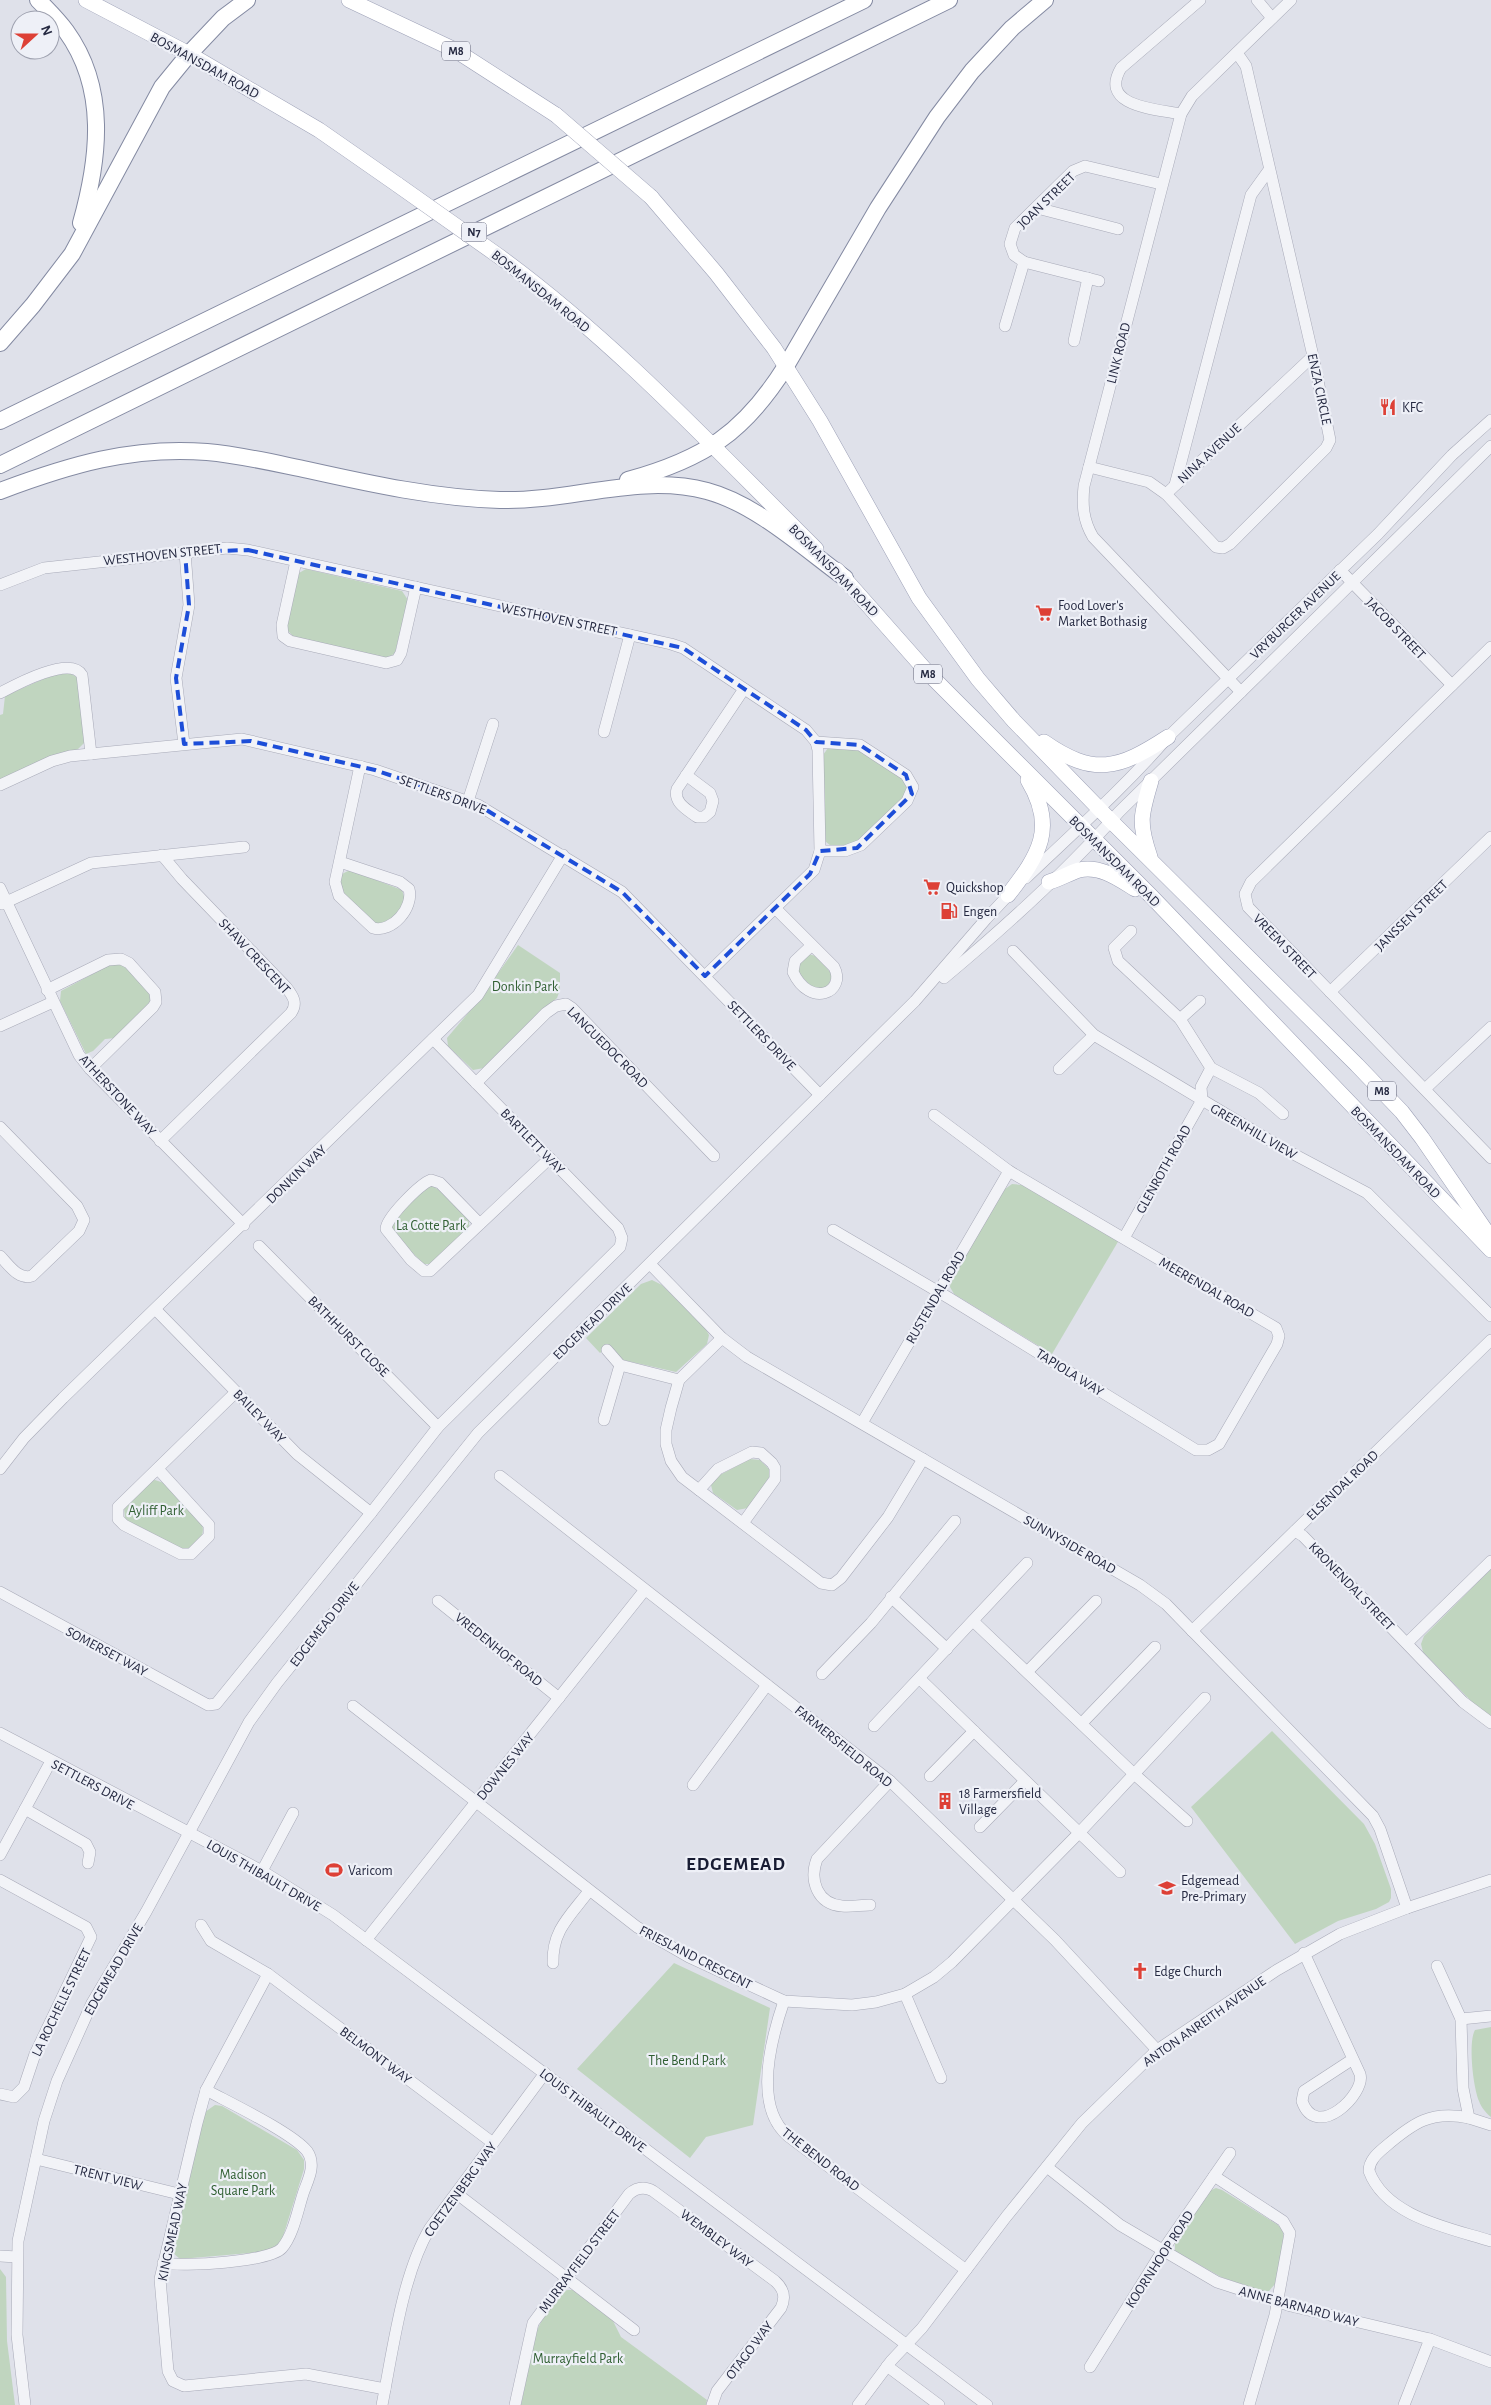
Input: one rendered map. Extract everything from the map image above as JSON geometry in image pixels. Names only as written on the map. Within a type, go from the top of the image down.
[{"type":"highway","points":[[38,0],[66,32],[75,46],[84,66],[96,110],[96,157],[89,197],[72,254]]},
{"type":"highway","points":[[0,343],[33,306],[72,254],[162,88],[189,54],[223,18],[247,0]]},
{"type":"highway","points":[[0,421],[864,0]]},
{"type":"highway","name":"N7","points":[[0,464],[949,0]]},
{"type":"highway","points":[[575,495],[647,475],[712,446],[751,415],[771,391],[883,201],[937,118],[972,70],[1012,28],[1045,0]]},
{"type":"highway","points":[[0,491],[70,466],[98,459],[159,452],[207,452],[248,458],[373,484],[456,498],[529,500],[634,487],[667,485],[708,491],[742,506],[846,578]]},
{"type":"main road","name":"BOSMANSDAM ROAD","points":[[86,0],[189,54],[319,130],[541,288],[590,330],[646,380],[846,578],[928,673],[1158,903],[1491,1250]]},
{"type":"main road","name":"BOSMANSDAM ROAD","points":[[349,0],[455,50],[556,115],[604,154],[651,197],[734,295],[786,366],[820,421],[919,598],[978,679],[1014,721],[1111,821],[1357,1064],[1402,1112],[1422,1138],[1475,1218],[1491,1238]]},
{"type":"main road","points":[[1014,721],[1070,758],[1093,766],[1121,763],[1142,754],[1168,737]]},
{"type":"main road","points":[[1008,895],[1036,857],[1043,830],[1039,801],[1018,763]]},
{"type":"main road","points":[[1151,781],[1142,808],[1141,820],[1144,839],[1152,861]]},
{"type":"main road","points":[[1049,882],[1079,870],[1095,870],[1118,879],[1158,903]]},
{"type":"street","points":[[1180,114],[1126,101],[1118,92],[1115,83],[1116,76],[1120,68],[1200,0]]},
{"type":"street","points":[[1257,0],[1272,18]]},
{"type":"street","name":"LINK ROAD","points":[[1241,692],[1093,537],[1086,522],[1082,505],[1084,486],[1180,114],[1192,96],[1291,0]]},
{"type":"street","name":"ENZA CIRCLE","points":[[1166,494],[1216,547],[1223,548],[1230,544],[1329,444],[1330,433],[1246,66],[1237,53]]},
{"type":"street","name":"JOAN STREET","points":[[1024,262],[1014,255],[1010,239],[1015,228],[1038,208],[1073,171],[1085,166],[1161,184]]},
{"type":"street","points":[[1175,485],[1251,195],[1269,170]]},
{"type":"street","points":[[1038,208],[1118,228]]},
{"type":"street","points":[[1005,326],[1024,262],[1093,279],[1074,341]]},
{"type":"street","name":"NINA AVENUE","points":[[1089,467],[1148,482],[1166,494],[1313,356]]},
{"type":"street","name":"VRYBURGER AVENUE","points":[[1081,826],[1143,766],[1168,737],[1340,570],[1452,455],[1491,420]]},
{"type":"street","name":"VRYBURGER AVENUE","points":[[1094,839],[1491,446]]},
{"type":"street","name":"WESTHOVEN STREET","points":[[0,585],[44,568],[227,548],[248,550],[683,648],[806,730],[816,742]]},
{"type":"street","points":[[184,744],[176,678],[189,606],[185,552]]},
{"type":"street","points":[[296,561],[282,624],[283,636],[290,640],[386,663],[397,660],[401,653],[416,587]]},
{"type":"street","name":"JACOB STREET","points":[[1340,570],[1452,685]]},
{"type":"street","points":[[604,732],[630,635]]},
{"type":"street","name":"VREEM STREET","points":[[1491,648],[1247,887],[1245,894],[1248,907],[1491,1158]]},
{"type":"street","points":[[0,693],[42,673],[72,668],[79,670],[82,675],[91,754]]},
{"type":"street","points":[[686,775],[744,689]]},
{"type":"street","points":[[468,801],[493,724]]},
{"type":"street","name":"SETTLERS DRIVE","points":[[0,785],[59,759],[242,739],[360,766],[468,801],[499,816],[622,892],[820,1094]]},
{"type":"street","points":[[705,976],[814,870],[820,851],[818,750],[816,742],[860,745],[906,774],[913,787],[907,801],[861,845],[845,851],[820,851]]},
{"type":"street","points":[[340,862],[400,882],[409,890],[410,900],[407,907],[387,927],[373,928],[337,893],[335,882],[360,766]]},
{"type":"street","name":"EDGEMEAD DRIVE","points":[[915,1002],[1008,895],[1081,826]]},
{"type":"street","name":"JANSSEN STREET","points":[[1330,992],[1491,837]]},
{"type":"street","name":"EDGEMEAD DRIVE","points":[[24,2405],[17,2335],[18,2241],[44,2121],[57,2082],[79,2029],[249,1722],[277,1683],[478,1432],[915,1002],[988,941],[1094,839]]},
{"type":"street","points":[[3,904],[91,863],[244,847]]},
{"type":"street","name":"SHAW CRESCENT","points":[[160,1141],[291,1013],[295,1005],[292,995],[286,987],[182,879],[162,855]]},
{"type":"street","name":"DONKIN WAY","points":[[0,1469],[38,1424],[478,995],[563,855]]},
{"type":"street","name":"ATHERSTONE WAY","points":[[0,888],[3,904],[48,990],[78,1055],[244,1225]]},
{"type":"street","points":[[775,908],[812,945]]},
{"type":"street","points":[[1131,931],[1114,948],[1116,958],[1180,1019],[1212,1068],[1259,1092],[1283,1114]]},
{"type":"street","name":"GREENHILL VIEW","points":[[1013,950],[1094,1035],[1284,1149],[1367,1193],[1491,1316]]},
{"type":"street","points":[[48,990],[113,959],[128,963],[155,992],[156,1002],[153,1007],[90,1069]]},
{"type":"street","points":[[1180,1019],[1200,1000]]},
{"type":"street","points":[[0,1026],[53,1002]]},
{"type":"street","name":"LANGUEDOC ROAD","points":[[476,1083],[546,1013],[556,1006],[566,1004],[572,1008],[714,1156]]},
{"type":"street","points":[[1425,1090],[1491,1027]]},
{"type":"street","points":[[1059,1069],[1094,1035]]},
{"type":"street","name":"BARTLETT WAY","points":[[433,1039],[618,1228],[622,1238],[620,1247],[438,1427]]},
{"type":"street","name":"GLENROTH ROAD","points":[[1124,1238],[1202,1100],[1201,1088],[1212,1068]]},
{"type":"street","name":"MEERENDAL ROAD","points":[[934,1115],[1009,1171],[1272,1324],[1278,1332],[1277,1344],[1219,1444],[1212,1449],[1203,1451]]},
{"type":"street","points":[[0,1127],[77,1206],[84,1220],[79,1231],[32,1276],[23,1277],[0,1256]]},
{"type":"street","points":[[480,1224],[440,1183],[431,1180],[423,1184],[388,1220],[386,1229],[411,1260],[428,1272],[480,1224],[550,1158]]},
{"type":"street","name":"RUSTENDAL ROAD","points":[[862,1422],[1009,1171]]},
{"type":"street","name":"TAPIOLA WAY","points":[[833,1230],[938,1291],[1196,1450],[1203,1451]]},
{"type":"street","name":"BATHHURST CLOSE","points":[[259,1246],[438,1427]]},
{"type":"street","name":"SUNNYSIDE ROAD","points":[[650,1264],[722,1338],[747,1356],[1148,1590],[1166,1604],[1373,1816],[1380,1829],[1407,1908]]},
{"type":"street","name":"BAILEY WAY","points":[[156,1310],[297,1454],[371,1513]]},
{"type":"street","points":[[722,1338],[679,1380],[666,1430],[668,1451],[676,1469],[699,1490],[821,1583],[835,1583],[888,1517],[923,1459]]},
{"type":"street","name":"ELSENDAL ROAD","points":[[1192,1631],[1491,1340]]},
{"type":"street","points":[[607,1350],[620,1365],[679,1380]]},
{"type":"street","points":[[604,1420],[620,1365]]},
{"type":"street","points":[[158,1469],[209,1526],[209,1536],[191,1554],[181,1554],[136,1532],[118,1519],[117,1511],[121,1503],[236,1392]]},
{"type":"street","points":[[371,1513],[438,1427]]},
{"type":"street","points":[[699,1490],[718,1469],[752,1452],[761,1453],[772,1463],[776,1473],[775,1479],[743,1523]]},
{"type":"street","name":"FARMERSFIELD ROAD","points":[[500,1476],[644,1591],[890,1781],[1056,1940],[1157,2050]]},
{"type":"street","name":"SOMERSET WAY","points":[[0,1592],[208,1705],[216,1704],[371,1513]]},
{"type":"street","points":[[822,1674],[871,1623],[955,1521]]},
{"type":"street","name":"KRONENDAL STREET","points":[[1295,1531],[1303,1536],[1463,1702],[1491,1723]]},
{"type":"street","points":[[1407,1644],[1491,1561]]},
{"type":"street","points":[[874,1726],[1027,1563]]},
{"type":"street","name":"DOWNES WAY","points":[[366,1940],[644,1591]]},
{"type":"street","points":[[891,1597],[947,1649]]},
{"type":"street","points":[[1028,1672],[1096,1600]]},
{"type":"street","name":"VREDENHOF ROAD","points":[[438,1601],[559,1698]]},
{"type":"street","points":[[973,1620],[1133,1773],[1187,1821]]},
{"type":"street","points":[[1082,1723],[1154,1646]]},
{"type":"street","points":[[920,1678],[1120,1872]]},
{"type":"street","points":[[693,1785],[767,1685]]},
{"type":"street","name":"FRIESLAND CRESCENT","points":[[354,1706],[636,1927],[784,2001],[852,2005],[905,1994],[934,1977],[952,1962],[1012,1898],[1079,1833],[1205,1698]]},
{"type":"street","points":[[930,1776],[974,1731]]},
{"type":"street","name":"SETTLERS DRIVE","points":[[0,1733],[187,1834]]},
{"type":"street","points":[[0,1855],[51,1761]]},
{"type":"street","points":[[980,1827],[1025,1780]]},
{"type":"street","points":[[870,1905],[842,1906],[827,1900],[819,1894],[814,1883],[814,1868],[817,1859],[890,1781]]},
{"type":"street","points":[[25,1810],[84,1842],[90,1852],[88,1863]]},
{"type":"street","points":[[262,1871],[293,1813]]},
{"type":"street","name":"LOUIS THIBAULT DRIVE","points":[[187,1834],[262,1871],[333,1915],[988,2405]]},
{"type":"street","name":"LA ROCHELLE STREET","points":[[0,1880],[86,1927],[91,1937],[35,2054],[24,2088],[14,2097],[0,2094]]},
{"type":"street","name":"ANTON ANREITH AVENUE","points":[[858,2405],[887,2366],[922,2328],[1082,2123],[1157,2050],[1304,1953],[1340,1934],[1407,1908],[1491,1880]]},
{"type":"street","points":[[553,1963],[553,1945],[558,1931],[589,1891]]},
{"type":"street","name":"BELMONT WAY","points":[[201,1926],[211,1941],[263,1971],[493,2143]]},
{"type":"street","points":[[1304,1953],[1360,2074],[1360,2085],[1332,2115],[1319,2118],[1311,2114],[1302,2101],[1304,2091],[1353,2059]]},
{"type":"street","points":[[1437,1966],[1461,2019],[1463,2088],[1469,2118]]},
{"type":"street","name":"KINGSMEAD WAY","points":[[263,1971],[206,2090],[179,2194],[160,2280],[168,2371],[178,2384],[184,2386],[306,2374],[385,2389]]},
{"type":"street","points":[[905,1994],[942,2078]]},
{"type":"street","name":"THE BEND ROAD","points":[[784,2001],[778,2020],[770,2062],[768,2100],[777,2125],[788,2136],[966,2270]]},
{"type":"street","points":[[1461,2019],[1491,2016]]},
{"type":"street","name":"COETZENBERG WAY","points":[[382,2405],[411,2270],[419,2246],[430,2228],[545,2073]]},
{"type":"street","points":[[163,2263],[173,2265],[218,2262],[256,2258],[276,2253],[287,2241],[310,2174],[312,2162],[306,2150],[273,2127],[206,2090]]},
{"type":"street","points":[[1491,2125],[1469,2118],[1441,2116],[1415,2123],[1371,2160],[1369,2171],[1374,2181],[1407,2213],[1491,2241]]},
{"type":"street","name":"KOORNHOOP ROAD","points":[[1090,2367],[1163,2250],[1230,2153]]},
{"type":"street","name":"TRENT VIEW","points":[[36,2159],[179,2194]]},
{"type":"street","name":"ANNE BARNARD WAY","points":[[1047,2167],[1120,2225],[1217,2282],[1277,2302],[1430,2340],[1491,2362]]},
{"type":"street","points":[[1214,2176],[1288,2226],[1290,2240],[1277,2302],[1249,2405]]},
{"type":"street","name":"MURRAYFIELD STREET","points":[[514,2405],[533,2324],[629,2194],[636,2189],[644,2188]]},
{"type":"street","name":"WEMBLEY WAY","points":[[644,2188],[653,2191],[774,2281],[781,2287],[784,2294]]},
{"type":"street","points":[[456,2193],[634,2330]]},
{"type":"street","points":[[0,2256],[18,2257]]},
{"type":"street","name":"OTAGO WAY","points":[[712,2405],[717,2391],[781,2308],[784,2294]]},
{"type":"street","points":[[1404,2405],[1430,2340]]},
{"type":"street","points":[[887,2366],[939,2405]]},
{"type":"highlighted area","points":[[248,550],[683,648],[806,730],[816,742],[860,745],[906,775],[912,794],[857,848],[820,851],[810,874],[705,976],[622,892],[478,805],[375,770],[251,741],[184,744],[176,678],[189,605],[185,552]]},
{"type":"green space","points":[[306,569],[402,591],[408,600],[395,653],[388,658],[295,638],[286,629],[299,573]]},
{"type":"green space","points":[[69,673],[77,677],[85,742],[76,751],[0,779],[0,715],[3,714],[5,696],[50,676]]},
{"type":"green space","points":[[828,748],[860,749],[903,779],[908,787],[905,796],[854,845],[831,846],[825,841],[823,755]]},
{"type":"green space","points":[[350,870],[402,890],[406,903],[388,923],[376,925],[341,892],[338,881],[342,874]]},
{"type":"green space","name":"Donkin Park","points":[[518,945],[560,973],[560,990],[557,998],[484,1068],[473,1070],[448,1046],[447,1038],[480,999]]},
{"type":"green space","points":[[808,954],[816,956],[832,974],[829,983],[820,990],[816,991],[799,974],[797,966]]},
{"type":"green space","points":[[113,963],[121,963],[152,992],[154,1001],[116,1038],[105,1039],[93,1051],[86,1054],[60,1001],[61,991]]},
{"type":"green space","points":[[1012,1184],[1022,1185],[1119,1240],[1052,1354],[954,1294],[950,1287],[951,1280],[1005,1189]]},
{"type":"green space","name":"La Cotte Park","points":[[432,1186],[441,1191],[466,1215],[469,1226],[468,1232],[430,1264],[424,1264],[393,1234],[392,1228],[393,1221],[403,1208]]},
{"type":"green space","points":[[652,1280],[662,1285],[705,1328],[709,1335],[707,1344],[676,1372],[623,1360],[608,1346],[600,1353],[586,1338],[641,1284]]},
{"type":"green space","points":[[750,1459],[760,1460],[769,1469],[770,1476],[748,1508],[737,1510],[713,1493],[711,1485],[714,1478]]},
{"type":"green space","name":"Ayliff Park","points":[[155,1480],[164,1483],[201,1522],[203,1527],[202,1534],[189,1550],[181,1551],[125,1519],[124,1508],[150,1481]]},
{"type":"green space","points":[[1491,1569],[1491,1716],[1476,1706],[1423,1652],[1421,1644],[1424,1636]]},
{"type":"green space","points":[[1272,1731],[1364,1824],[1375,1844],[1391,1889],[1389,1902],[1376,1909],[1338,1921],[1295,1944],[1191,1807]]},
{"type":"green space","name":"The Bend Park","points":[[674,1963],[770,2008],[753,2125],[706,2137],[690,2158],[577,2069]]},
{"type":"green space","points":[[1491,2027],[1491,2117],[1482,2108],[1477,2094],[1473,2076],[1472,2044],[1475,2030]]},
{"type":"green space","name":"Madison Square Park","points":[[215,2105],[222,2106],[297,2150],[304,2160],[304,2169],[281,2243],[272,2251],[180,2259],[172,2252],[205,2112]]},
{"type":"green space","points":[[1216,2188],[1278,2225],[1283,2231],[1284,2240],[1275,2284],[1269,2291],[1263,2292],[1221,2277],[1175,2251],[1175,2242],[1209,2191]]},
{"type":"green space","points":[[0,2269],[6,2277],[7,2341],[15,2405],[0,2405]]},
{"type":"green space","name":"Murrayfield Park","points":[[574,2290],[612,2319],[621,2337],[707,2400],[706,2405],[521,2405],[536,2332],[543,2318],[563,2291]]},
{"type":"place","name":"KFC","points":[[1388,407]]},
{"type":"place","name":"Food Lover's Market Bothasig","points":[[1044,613]]},
{"type":"place","name":"Quickshop","points":[[932,887]]},
{"type":"place","name":"Engen","points":[[949,911]]},
{"type":"place","name":"18 Farmersfield Village","points":[[945,1801]]},
{"type":"place","name":"Varicom","points":[[334,1870]]},
{"type":"place","name":"Edgemead Pre-Primary","points":[[1167,1888]]},
{"type":"place","name":"Edge Church","points":[[1140,1971]]},
{"type":"district","name":"EDGEMEAD","points":[[736,1863]]}]
